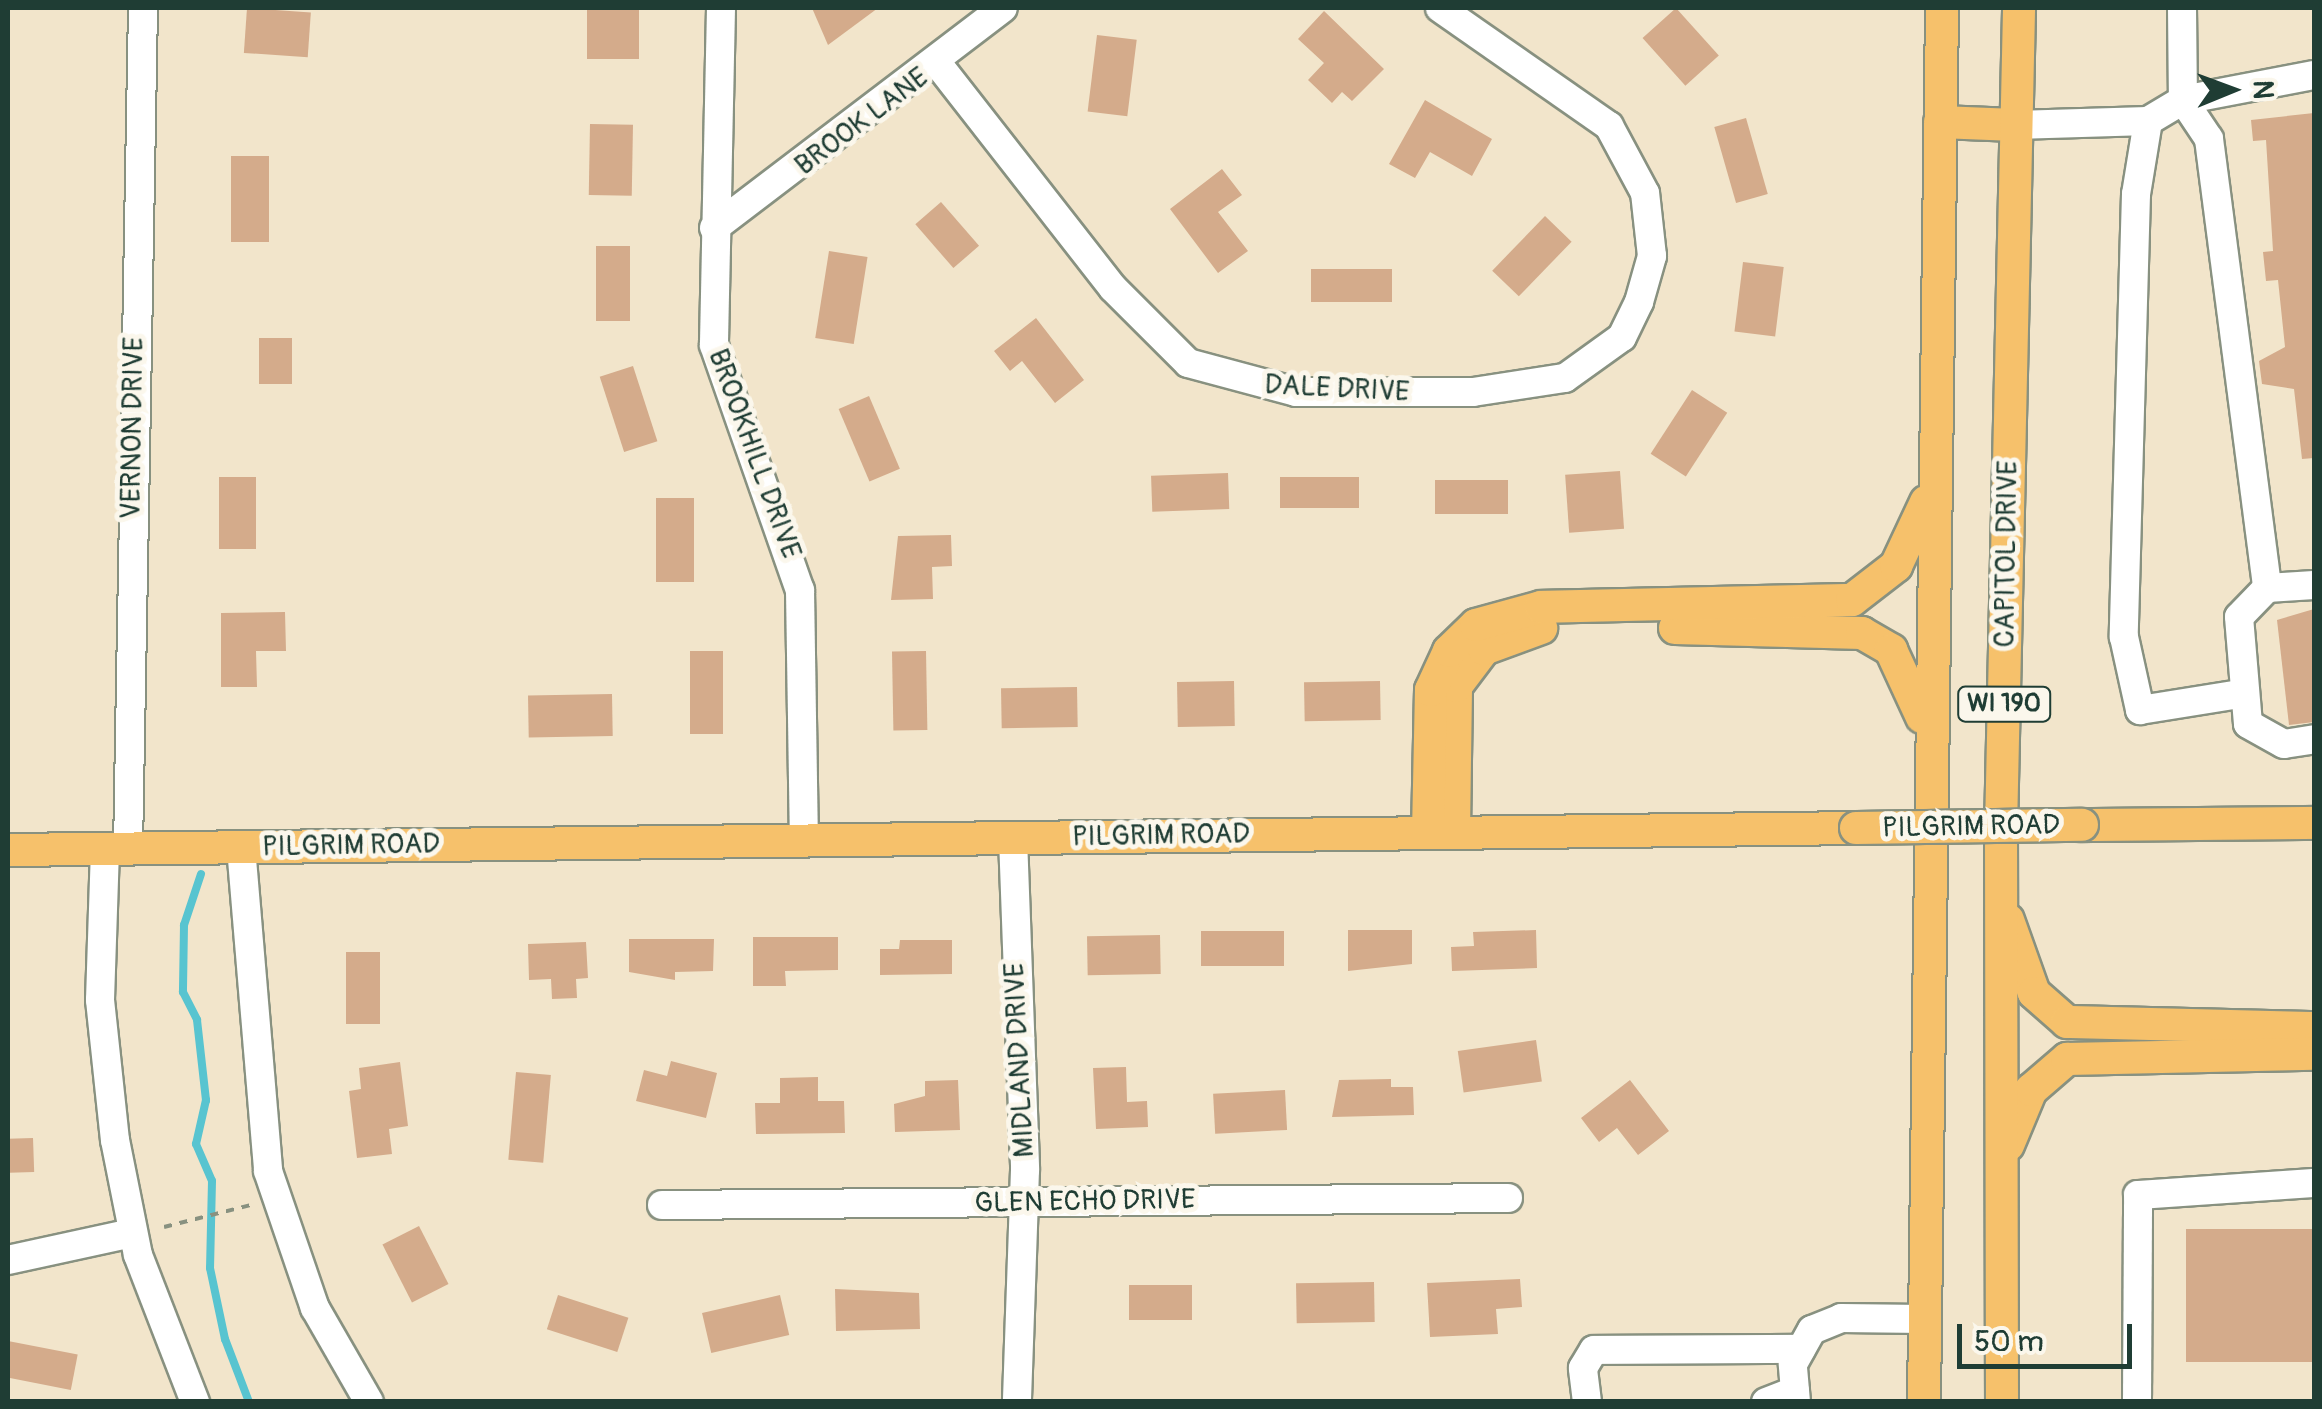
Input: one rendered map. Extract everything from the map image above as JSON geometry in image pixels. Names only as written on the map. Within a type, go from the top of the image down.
[{"type":"main road","name":"WI 190","points":[[1924,1402],[1930,493],[1942,8]]},
{"type":"main road","name":"CAPITOL DRIVE","points":[[2002,1402],[2000,898],[2019,8]]},
{"type":"main road","points":[[1940,122],[2015,124]]},
{"type":"main road","points":[[1441,833],[1431,690],[1449,651],[1476,625],[1541,606],[1852,600],[1896,566],[1930,493]]},
{"type":"main road","points":[[1441,833],[1456,686],[1484,649],[1524,630],[1862,633],[1892,650],[1927,731]]},
{"type":"main road","name":"PILGRIM ROAD","points":[[8,850],[2314,823]]},
{"type":"main road","points":[[2000,898],[2034,994],[2067,1022],[2314,1028]]},
{"type":"main road","points":[[2001,1163],[2031,1090],[2068,1059],[2314,1054]]},
{"type":"street","name":"VERNON DRIVE","points":[[144,8],[116,849],[103,1064],[132,1233],[195,1402]]},
{"type":"street","name":"BROOKHILL DRIVE","points":[[721,8],[714,345],[800,590],[804,841]]},
{"type":"street","name":"BROOK LANE","points":[[714,228],[938,64],[1003,8]]},
{"type":"street","name":"DALE DRIVE","points":[[938,64],[1156,339],[1220,377],[1296,392],[1516,388],[1600,359],[1630,324],[1652,256],[1632,162],[1574,95],[1440,8]]},
{"type":"street","points":[[2182,8],[2182,100],[2208,138],[2268,588]]},
{"type":"street","points":[[2015,124],[2148,120],[2182,100],[2314,76]]},
{"type":"street","points":[[2148,120],[2136,194],[2124,637],[2140,710],[2240,694]]},
{"type":"street","points":[[2314,585],[2268,588],[2239,617],[2240,694],[2248,724],[2265,739],[2314,740]]},
{"type":"street","name":"MIDLAND DRIVE","points":[[1013,838],[1025,1201],[1017,1402]]},
{"type":"street","points":[[241,848],[268,1170],[315,1308],[369,1402]]},
{"type":"street","points":[[2137,1402],[2138,1195],[2314,1183]]},
{"type":"street","name":"GLEN ECHO DRIVE","points":[[662,1205],[1508,1198]]},
{"type":"street","points":[[8,1260],[132,1233]]},
{"type":"street","points":[[1766,1402],[1795,1396],[1801,1350],[1812,1330],[1841,1318],[1924,1319]]},
{"type":"street","points":[[1586,1402],[1582,1368],[1594,1350],[1801,1350]]},
{"type":"path","points":[[164,1226],[247,1206]]},
{"type":"building","points":[[247,8],[311,12],[308,57],[244,53]]},
{"type":"building","points":[[587,8],[639,8],[639,59],[587,59]]},
{"type":"building","points":[[812,8],[878,8],[828,45]]},
{"type":"building","points":[[1676,8],[1719,56],[1685,86],[1643,38]]},
{"type":"building","points":[[1324,11],[1384,69],[1352,101],[1342,92],[1332,103],[1308,80],[1324,63],[1298,39]]},
{"type":"building","points":[[1097,35],[1137,40],[1127,116],[1088,111]]},
{"type":"building","points":[[1425,100],[1492,139],[1472,176],[1430,152],[1415,178],[1389,164]]},
{"type":"building","points":[[2314,113],[2314,458],[2302,459],[2294,389],[2262,384],[2259,361],[2285,347],[2278,280],[2266,281],[2263,252],[2273,251],[2266,140],[2253,141],[2251,120]]},
{"type":"building","points":[[1746,118],[1768,194],[1736,203],[1714,127]]},
{"type":"building","points":[[590,124],[633,125],[632,196],[589,195]]},
{"type":"building","points":[[231,156],[269,156],[269,242],[231,242]]},
{"type":"building","points":[[1222,169],[1242,195],[1218,212],[1248,251],[1218,273],[1170,209]]},
{"type":"building","points":[[941,202],[979,246],[953,268],[915,224]]},
{"type":"building","points":[[1545,216],[1572,242],[1519,296],[1492,271]]},
{"type":"building","points":[[596,246],[630,246],[630,321],[596,321]]},
{"type":"building","points":[[829,251],[868,257],[854,344],[815,338]]},
{"type":"building","points":[[1743,262],[1784,267],[1775,336],[1734,331]]},
{"type":"building","points":[[1311,269],[1392,269],[1392,302],[1311,302]]},
{"type":"building","points":[[1036,318],[1084,380],[1055,403],[1022,361],[1010,371],[994,351]]},
{"type":"building","points":[[259,338],[292,338],[292,384],[259,384]]},
{"type":"building","points":[[633,366],[657,441],[624,452],[600,377]]},
{"type":"building","points":[[1692,390],[1727,413],[1686,477],[1651,454]]},
{"type":"building","points":[[869,396],[900,469],[869,482],[839,409]]},
{"type":"building","points":[[1620,471],[1624,529],[1569,533],[1565,475]]},
{"type":"building","points":[[1228,473],[1229,509],[1152,512],[1151,476]]},
{"type":"building","points":[[219,477],[256,477],[256,549],[219,549]]},
{"type":"building","points":[[1280,477],[1359,477],[1359,508],[1280,508]]},
{"type":"building","points":[[1435,480],[1508,480],[1508,514],[1435,514]]},
{"type":"building","points":[[656,498],[694,498],[694,582],[656,582]]},
{"type":"building","points":[[951,535],[952,566],[932,567],[933,599],[891,600],[898,536]]},
{"type":"building","points":[[2314,609],[2314,722],[2289,725],[2277,620]]},
{"type":"building","points":[[285,612],[286,651],[256,651],[257,687],[221,687],[221,613]]},
{"type":"building","points":[[690,651],[723,651],[723,734],[690,734]]},
{"type":"building","points":[[926,651],[927,730],[893,731],[892,652]]},
{"type":"building","points":[[1234,681],[1235,726],[1178,727],[1177,682]]},
{"type":"building","points":[[1380,681],[1381,720],[1305,721],[1304,682]]},
{"type":"building","points":[[1077,687],[1078,727],[1002,728],[1001,688]]},
{"type":"building","points":[[612,694],[613,736],[529,737],[528,695]]},
{"type":"building","points":[[1348,930],[1412,930],[1412,964],[1348,971]]},
{"type":"building","points":[[1536,930],[1537,968],[1452,971],[1451,947],[1474,946],[1473,932]]},
{"type":"building","points":[[1201,931],[1284,931],[1284,966],[1201,966]]},
{"type":"building","points":[[1160,935],[1161,974],[1088,975],[1087,936]]},
{"type":"building","points":[[753,937],[838,937],[838,970],[785,971],[786,986],[753,986]]},
{"type":"building","points":[[629,939],[714,939],[713,971],[675,972],[675,980],[629,972]]},
{"type":"building","points":[[900,940],[952,940],[952,974],[880,975],[880,949],[899,949]]},
{"type":"building","points":[[586,942],[588,978],[576,979],[577,998],[552,999],[551,979],[529,980],[528,944]]},
{"type":"building","points":[[346,952],[380,952],[380,1024],[346,1024]]},
{"type":"building","points":[[1536,1040],[1542,1082],[1464,1093],[1458,1051]]},
{"type":"building","points":[[671,1061],[717,1073],[706,1118],[636,1101],[644,1070],[667,1076]]},
{"type":"building","points":[[400,1062],[408,1126],[389,1129],[392,1154],[357,1158],[349,1091],[361,1089],[359,1068]]},
{"type":"building","points":[[1126,1067],[1127,1102],[1147,1101],[1148,1127],[1096,1129],[1093,1068]]},
{"type":"building","points":[[516,1072],[551,1075],[543,1163],[508,1160]]},
{"type":"building","points":[[818,1077],[818,1101],[844,1101],[845,1133],[756,1134],[755,1103],[780,1103],[780,1078]]},
{"type":"building","points":[[1391,1079],[1391,1087],[1413,1087],[1414,1115],[1332,1117],[1339,1080]]},
{"type":"building","points":[[958,1080],[960,1130],[895,1132],[894,1104],[925,1096],[925,1081]]},
{"type":"building","points":[[1630,1080],[1669,1131],[1638,1155],[1617,1128],[1599,1142],[1581,1118]]},
{"type":"building","points":[[1285,1090],[1287,1130],[1215,1134],[1213,1094]]},
{"type":"building","points":[[33,1138],[34,1172],[9,1173],[8,1139]]},
{"type":"building","points":[[419,1226],[449,1284],[412,1303],[382,1245]]},
{"type":"building","points":[[2186,1229],[2314,1229],[2314,1362],[2186,1362]]},
{"type":"building","points":[[1520,1279],[1522,1307],[1496,1309],[1498,1334],[1430,1337],[1427,1283]]},
{"type":"building","points":[[1374,1282],[1375,1322],[1297,1323],[1296,1283]]},
{"type":"building","points":[[1129,1285],[1192,1285],[1192,1320],[1129,1320]]},
{"type":"building","points":[[835,1289],[919,1293],[920,1329],[836,1331]]},
{"type":"building","points":[[558,1295],[628,1318],[617,1352],[547,1329]]},
{"type":"building","points":[[780,1295],[789,1335],[711,1353],[702,1313]]},
{"type":"building","points":[[8,1341],[78,1355],[71,1390],[8,1378]]},
{"type":"waterway","points":[[201,874],[184,925],[183,992],[197,1020],[206,1100],[196,1144],[212,1181],[210,1268],[225,1339],[249,1402]]}]
